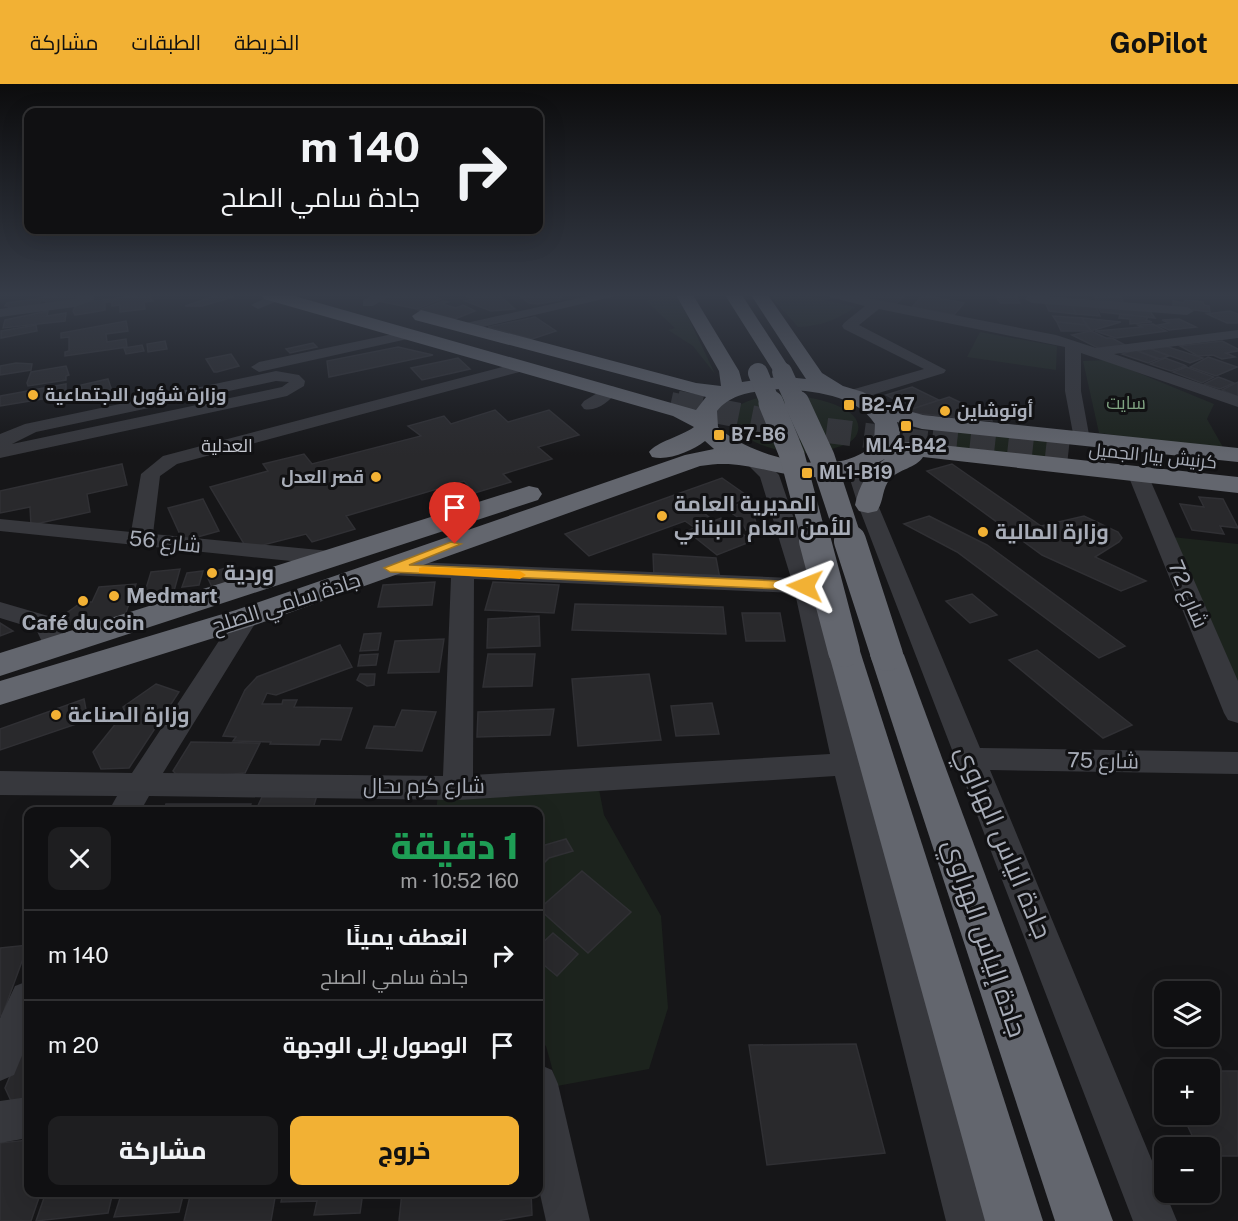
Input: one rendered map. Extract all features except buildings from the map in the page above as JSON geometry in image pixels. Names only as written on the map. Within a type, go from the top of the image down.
[{"type":"highway","points":[[454,348],[609,391],[671,396],[724,380],[747,365],[779,351],[778,348]]},
{"type":"highway","points":[[479,348],[671,396]]},
{"type":"highway","points":[[501,348],[671,396]]},
{"type":"highway","points":[[529,348],[671,396],[705,426],[719,443],[755,465],[806,469],[855,463],[878,453],[906,448],[1238,485]]},
{"type":"highway","points":[[732,348],[747,365],[780,383],[843,393]]},
{"type":"highway","points":[[736,348],[747,365]]},
{"type":"highway","points":[[739,348],[794,463],[844,651],[1014,1221]]},
{"type":"highway","points":[[744,348],[749,378],[773,380],[796,377],[809,369]]},
{"type":"highway","points":[[794,348],[818,380],[874,409],[914,420],[1075,449],[1238,455]]},
{"type":"highway","points":[[705,426],[709,406],[747,365]]},
{"type":"highway","name":"جادة إلياس الهراوي","points":[[747,365],[830,480],[887,655],[1084,1221]]},
{"type":"highway","points":[[670,449],[686,436],[688,426],[679,415],[671,396]]},
{"type":"highway","points":[[874,409],[885,420],[889,431],[887,442],[878,453]]},
{"type":"highway","name":"جادة سامي الصلح","points":[[0,665],[670,449],[696,438],[705,426]]},
{"type":"highway","points":[[957,426],[930,430],[927,438],[934,445],[963,455]]},
{"type":"highway","name":"كرنيش بيار الجميل","points":[[1075,449],[1238,465]]},
{"type":"highway","name":"كرنيش بيار الجميل","points":[[1075,449],[1238,478]]},
{"type":"highway","name":"جادة سامي الصلح","points":[[0,693],[247,617],[390,568],[585,496],[694,460],[720,455],[755,465]]},
{"type":"highway","points":[[865,496],[874,482],[892,464],[920,456],[963,455]]},
{"type":"street","points":[[12,418],[345,348]]},
{"type":"street","points":[[843,393],[938,370],[894,348]]},
{"type":"street","points":[[1073,348],[1075,449]]},
{"type":"street","points":[[1084,348],[1238,402]]},
{"type":"street","points":[[1095,351],[1120,348]]},
{"type":"street","points":[[141,539],[152,474],[170,460],[521,367]]},
{"type":"street","points":[[276,376],[293,378],[297,381],[296,386],[287,391],[0,452],[5,438],[30,428],[276,376]]},
{"type":"street","points":[[590,405],[609,391]]},
{"type":"street","name":"جادة الياس الهراوي","points":[[855,463],[865,496],[969,759],[1064,985],[1155,1221]]},
{"type":"street","points":[[755,465],[832,476],[865,496]]},
{"type":"street","points":[[755,465],[805,586],[847,764],[968,1221]]},
{"type":"street","name":"شارع 72","points":[[1138,475],[1238,713]]},
{"type":"street","name":"شارع 56","points":[[0,525],[330,558]]},
{"type":"street","points":[[390,568],[805,586]]},
{"type":"street","points":[[458,788],[464,573]]},
{"type":"street","points":[[0,610],[46,624],[56,647]]},
{"type":"street","points":[[126,807],[247,617]]},
{"type":"street","name":"شارع 75","points":[[969,759],[1238,763]]},
{"type":"street","name":"شارع كرم ىحال","points":[[0,783],[458,788],[847,764]]},
{"type":"street","points":[[0,1061],[24,1008]]},
{"type":"street","points":[[543,1107],[568,1221]]},
{"type":"street","points":[[0,1122],[24,1119]]},
{"type":"green space","points":[[695,348],[703,348],[715,374]]},
{"type":"green space","points":[[972,348],[1057,348],[1056,370],[967,357]]},
{"type":"green space","name":"سايت","points":[[1107,360],[1214,404],[1207,419],[1224,449],[1099,433],[1083,361]]},
{"type":"green space","points":[[785,394],[832,403],[844,409],[853,415],[858,424],[856,436],[841,446],[811,453],[785,451],[760,444],[742,434],[732,422],[734,410],[751,400]]},
{"type":"green space","points":[[951,430],[1054,442],[1061,461],[942,447],[934,441],[938,433]]},
{"type":"green space","points":[[1172,537],[1238,544],[1238,688]]},
{"type":"green space","points":[[598,784],[604,815],[661,916],[668,1008],[649,1069],[557,1086],[546,1046],[543,1044],[543,807],[437,807],[438,794]]},
{"type":"tunnel","points":[[671,402],[685,405]]},
{"type":"tunnel","points":[[677,403],[793,426],[956,447]]},
{"type":"tunnel","points":[[933,432],[1069,447]]},
{"type":"slow traffic","points":[[423,570],[520,575]]},
{"type":"place","name":"وزارة شؤون الاجتماعية","points":[[33,395]]},
{"type":"place","name":"B2-A7","points":[[849,405]]},
{"type":"place","name":"أوتوشاين","points":[[945,411]]},
{"type":"place","name":"ML4-B42","points":[[906,426]]},
{"type":"place","name":"B7-B6","points":[[719,435]]},
{"type":"place","name":"ML1-B19","points":[[807,473]]},
{"type":"place","name":"قصر العدل","points":[[376,477]]},
{"type":"place","name":"المديرية العامة للأمن العام اللبناني","points":[[662,516]]},
{"type":"place","name":"وزارة المالية","points":[[983,532]]},
{"type":"place","name":"وردية","points":[[212,573]]},
{"type":"place","name":"Medmart","points":[[114,596]]},
{"type":"place","name":"Café du coin","points":[[83,601]]},
{"type":"place","name":"وزارة الصناعة","points":[[56,715]]},
{"type":"district","name":"العدلية","points":[[227,446]]},
{"type":"route","points":[[455,544],[390,568],[805,586]]}]
